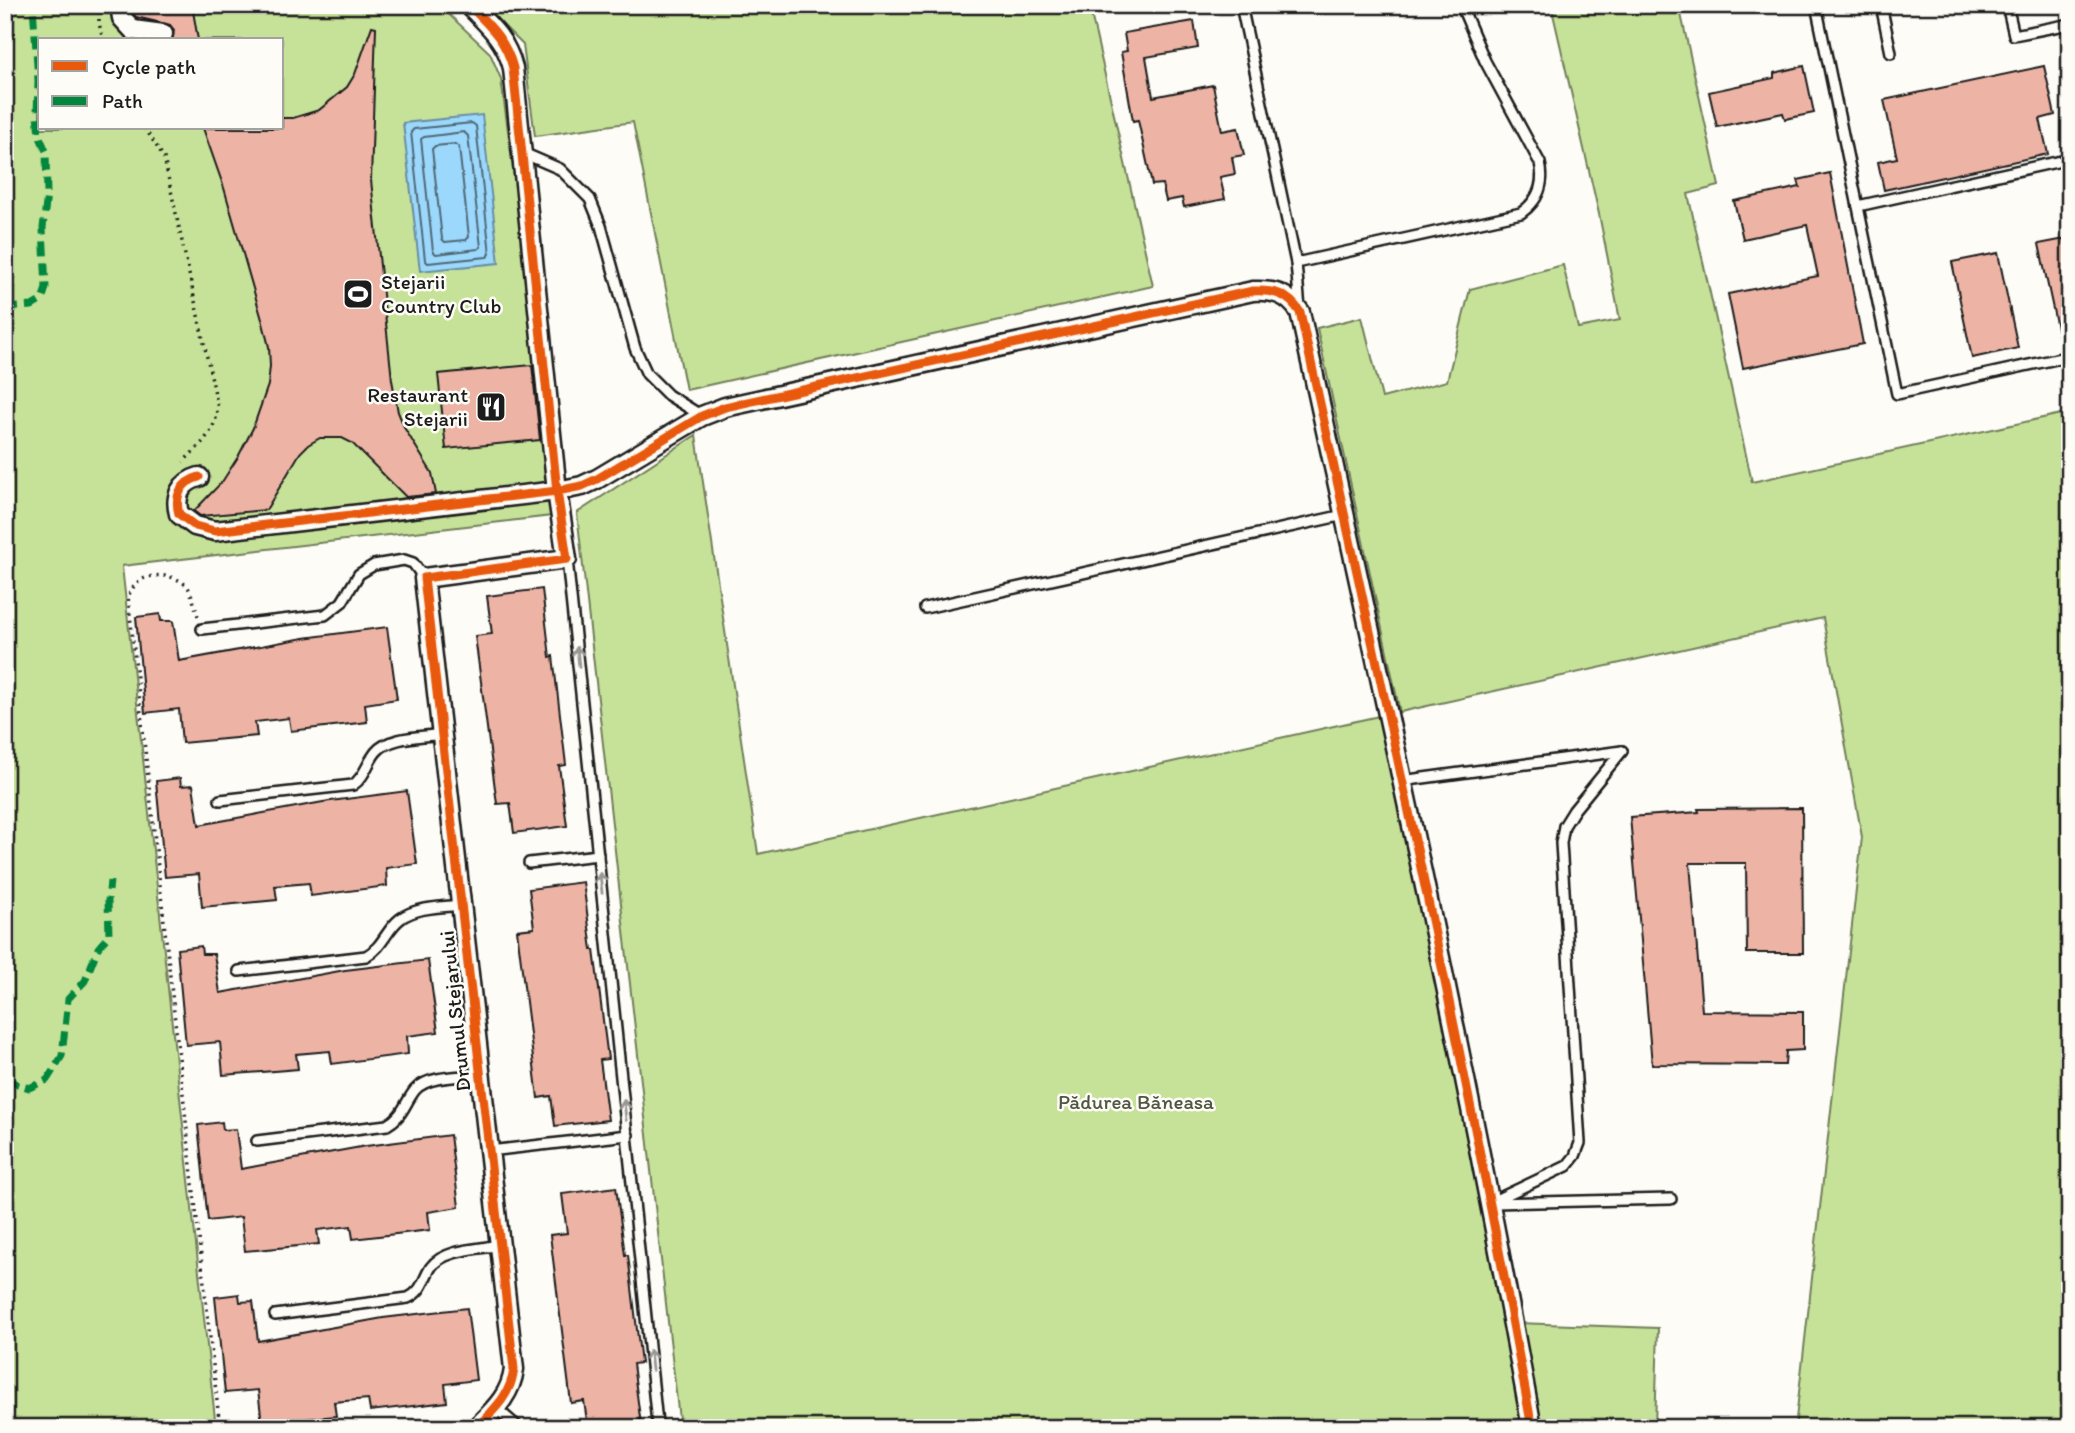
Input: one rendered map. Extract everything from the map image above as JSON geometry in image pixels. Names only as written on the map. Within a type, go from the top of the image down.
[{"type":"street","points":[[120,5],[122,18],[133,30],[163,34]]},
{"type":"street","points":[[424,578],[567,559],[557,491],[523,153],[510,55],[498,33],[470,5]]},
{"type":"street","points":[[199,477],[181,487],[176,505],[185,520],[205,530],[215,531],[557,491],[582,486],[597,479],[702,416],[725,407],[1253,291],[1279,293],[1292,299],[1300,312],[1401,781],[1489,1203],[1532,1428]]},
{"type":"street","name":"Drumul Stejarului","points":[[424,578],[514,1369],[510,1390],[485,1419]]},
{"type":"lane","points":[[1241,5],[1297,263],[1300,312]]},
{"type":"lane","points":[[1297,263],[1521,213],[1538,196],[1543,178],[1540,163],[1485,61],[1461,5]]},
{"type":"lane","points":[[1816,5],[1897,394],[2070,356]]},
{"type":"lane","points":[[1881,5],[1891,53]]},
{"type":"lane","points":[[2007,5],[2014,36],[2070,24]]},
{"type":"lane","points":[[523,153],[560,169],[590,199],[601,226],[635,348],[647,374],[668,395],[702,416]]},
{"type":"lane","points":[[1858,206],[2070,159]]},
{"type":"lane","points":[[925,608],[1344,515]]},
{"type":"lane","points":[[567,559],[656,1428]]},
{"type":"lane","points":[[202,629],[325,615],[342,602],[359,574],[374,565],[404,560],[413,563],[424,578]]},
{"type":"lane","points":[[220,800],[353,785],[382,746],[442,734]]},
{"type":"lane","points":[[1401,781],[1622,751],[1574,810],[1564,826],[1561,843],[1580,1143],[1567,1166],[1489,1203]]},
{"type":"lane","points":[[529,863],[598,855]]},
{"type":"lane","points":[[239,971],[366,956],[382,944],[401,918],[418,911],[461,905]]},
{"type":"lane","points":[[257,1142],[387,1125],[399,1117],[412,1094],[423,1083],[480,1074]]},
{"type":"lane","points":[[489,1151],[628,1135]]},
{"type":"lane","points":[[1489,1203],[1671,1199]]},
{"type":"lane","points":[[275,1315],[408,1298],[420,1290],[430,1268],[443,1258],[500,1245]]},
{"type":"lane","points":[[485,1419],[519,1428]]},
{"type":"path","points":[[99,5],[103,38]]},
{"type":"path","points":[[146,130],[163,158],[218,408],[217,421],[208,437],[179,466]]},
{"type":"path","points":[[202,629],[189,589],[179,579],[161,576],[143,579],[133,587],[128,596],[220,1428]]},
{"type":"path","points":[[424,1428],[485,1419]]},
{"type":"green space","points":[[5,5],[439,5],[490,53],[501,79],[560,515],[122,566],[216,1428],[5,1428]]},
{"type":"green space","points":[[483,5],[1089,5],[1153,286],[686,390],[633,122],[535,136],[523,45]]},
{"type":"green space","points":[[1551,5],[1679,5],[1719,186],[1688,194],[1752,482],[2070,412],[2070,1428],[1795,1428],[1862,837],[1823,618],[1400,712],[1317,328],[1362,317],[1382,398],[1447,381],[1470,289],[1563,265],[1578,328],[1620,320],[1599,214]]},
{"type":"green space","name":"Pădurea Băneasa","points":[[696,435],[758,854],[1388,714],[1513,1323],[1658,1328],[1655,1428],[680,1428],[577,513]]},
{"type":"water","points":[[482,115],[499,263],[420,271],[403,123]]},
{"type":"building","points":[[132,5],[192,5],[198,38],[172,38],[174,30],[170,25],[136,17]]},
{"type":"building","points":[[1194,21],[1198,48],[1146,57],[1153,97],[1213,85],[1222,131],[1238,128],[1244,155],[1232,157],[1235,174],[1220,177],[1225,199],[1184,207],[1182,198],[1166,201],[1162,184],[1152,185],[1138,120],[1133,121],[1121,52],[1127,51],[1124,33]]},
{"type":"building","points":[[372,26],[376,27],[371,180],[392,380],[398,412],[405,429],[432,473],[436,494],[406,497],[352,443],[342,438],[320,438],[300,453],[266,510],[200,516],[194,511],[222,482],[253,428],[268,385],[270,366],[263,323],[224,188],[204,130],[284,130],[284,118],[319,110],[347,87],[355,74]]},
{"type":"building","points":[[1804,66],[1814,113],[1785,119],[1783,113],[1717,127],[1709,92],[1774,78],[1774,73]]},
{"type":"building","points":[[2044,66],[2055,115],[2040,119],[2048,154],[1884,190],[1878,162],[1897,158],[1884,100]]},
{"type":"building","points":[[1830,173],[1863,344],[1743,368],[1728,294],[1818,276],[1807,225],[1743,239],[1734,201],[1800,187],[1798,180]]},
{"type":"building","points":[[2070,238],[2070,349],[2062,351],[2039,244]]},
{"type":"building","points":[[1998,253],[2018,348],[1972,358],[1952,262]]},
{"type":"building","name":"Restaurant Stejarii","points":[[532,365],[540,440],[446,449],[438,374]]},
{"type":"building","points":[[542,589],[566,765],[559,766],[567,826],[514,833],[510,803],[497,804],[475,636],[492,634],[487,596]]},
{"type":"building","points":[[160,614],[161,621],[173,621],[179,661],[304,638],[387,627],[397,699],[365,704],[367,722],[291,731],[289,718],[255,722],[257,736],[182,743],[179,709],[145,713],[136,617]]},
{"type":"building","points":[[180,778],[181,786],[193,785],[199,825],[323,802],[407,791],[417,864],[386,868],[387,886],[311,896],[309,883],[275,886],[277,900],[202,907],[199,874],[165,877],[156,781]]},
{"type":"building","points":[[1802,808],[1803,953],[1747,953],[1746,863],[1690,863],[1702,1011],[1803,1012],[1803,1050],[1786,1051],[1785,1065],[1652,1064],[1630,817],[1699,812],[1698,809]]},
{"type":"building","points":[[583,882],[608,1059],[600,1060],[608,1120],[555,1126],[551,1096],[538,1098],[517,930],[534,928],[529,889]]},
{"type":"building","points":[[201,946],[202,954],[214,954],[220,993],[345,970],[428,960],[438,1032],[407,1036],[408,1054],[332,1064],[330,1051],[296,1054],[298,1069],[223,1075],[220,1042],[186,1045],[177,949]]},
{"type":"building","points":[[222,1122],[223,1130],[236,1129],[241,1169],[366,1146],[450,1135],[459,1207],[428,1212],[430,1230],[353,1239],[351,1226],[317,1230],[319,1244],[245,1251],[241,1217],[208,1221],[198,1125]]},
{"type":"building","points":[[616,1187],[625,1255],[628,1255],[641,1363],[633,1364],[641,1425],[588,1428],[584,1401],[571,1403],[550,1235],[567,1233],[562,1194]]},
{"type":"building","points":[[239,1294],[240,1302],[253,1301],[258,1341],[383,1318],[467,1308],[476,1380],[445,1384],[447,1402],[370,1411],[368,1399],[334,1402],[336,1416],[262,1423],[258,1390],[225,1393],[215,1297]]},
{"type":"marked path","points":[[33,5],[38,81]]},
{"type":"marked path","points":[[38,81],[38,125]]},
{"type":"marked path","points":[[5,308],[32,306],[42,300],[46,288],[43,228],[47,194],[46,151],[38,130]]},
{"type":"marked path","points":[[5,1080],[29,1088],[47,1080],[62,1056],[68,999],[85,981],[98,948],[109,935],[110,881]]},
{"type":"cycle path","points":[[469,5],[501,41],[513,68],[557,491],[567,559],[424,578],[514,1369],[505,1394],[476,1428]]},
{"type":"cycle path","points":[[199,477],[188,482],[180,491],[177,501],[179,514],[195,526],[215,531],[557,491],[582,486],[597,479],[702,416],[725,407],[1253,291],[1274,292],[1286,297],[1300,312],[1391,730],[1451,1008],[1532,1428]]},
{"type":"place","name":"Stejarii Country Club","points":[[358,294]]},
{"type":"place","name":"Restaurant Stejarii","points":[[491,407]]}]
